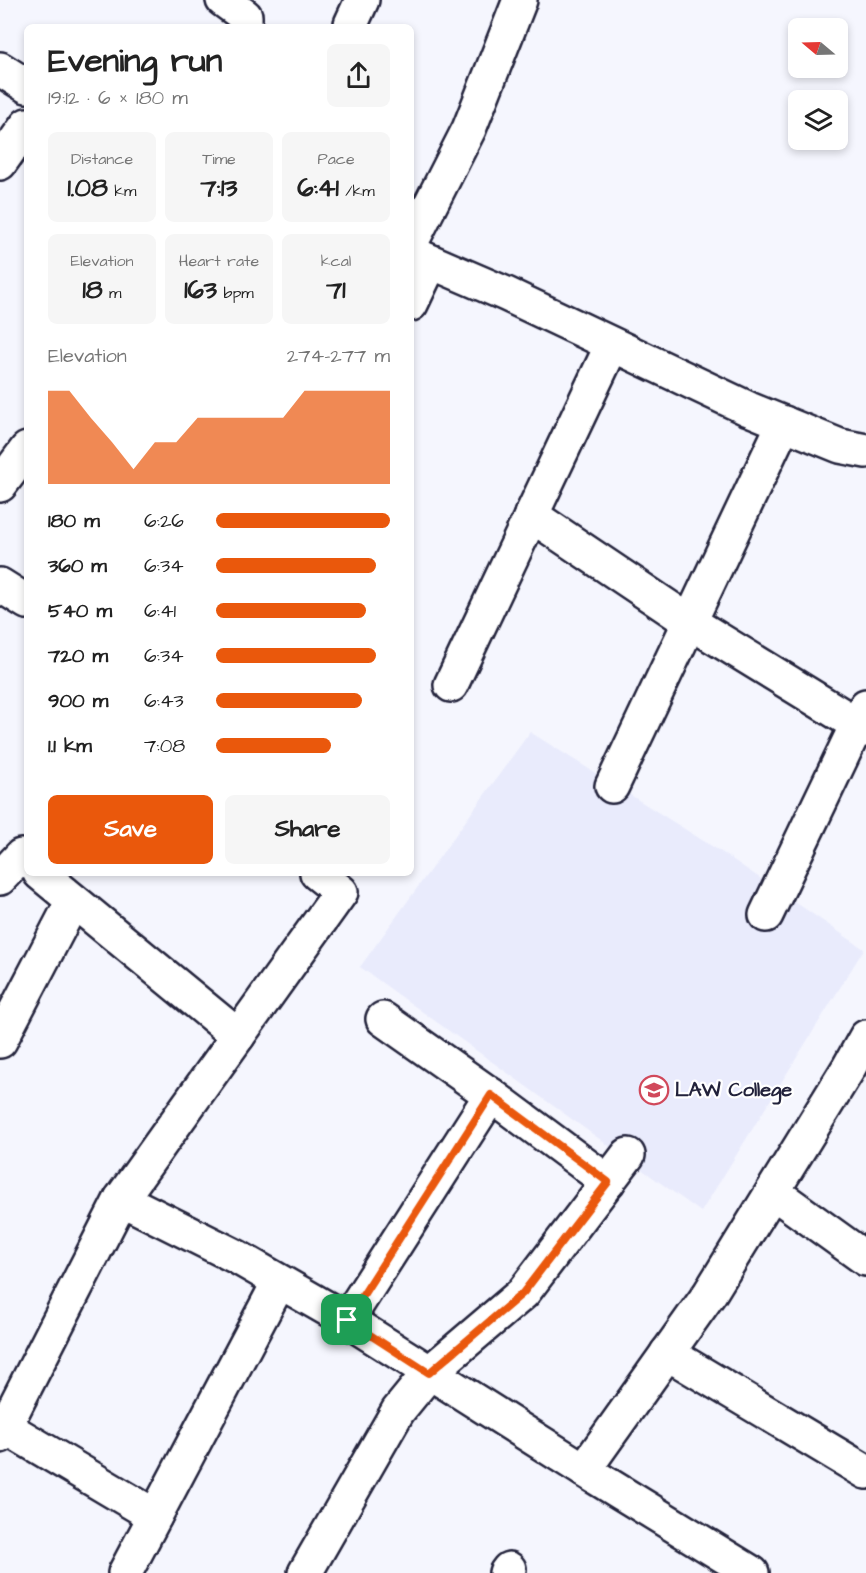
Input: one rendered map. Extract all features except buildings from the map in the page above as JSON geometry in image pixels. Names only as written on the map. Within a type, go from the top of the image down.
[{"type":"street","points":[[223,0],[245,16],[245,24]]},
{"type":"street","points":[[414,282],[418,252],[419,210],[470,129],[520,0]]},
{"type":"street","points":[[0,69],[24,84]]},
{"type":"street","points":[[0,163],[24,129]]},
{"type":"street","points":[[418,252],[749,409],[840,446],[866,451]]},
{"type":"street","points":[[451,685],[612,345]]},
{"type":"street","points":[[612,786],[784,423]]},
{"type":"street","points":[[0,485],[24,452]]},
{"type":"street","points":[[531,515],[690,622],[863,720],[766,915]]},
{"type":"street","points":[[0,585],[24,600]]},
{"type":"street","points":[[40,876],[238,1036]]},
{"type":"street","points":[[155,1516],[2,1429],[121,1199],[341,892],[321,876]]},
{"type":"street","points":[[0,1041],[73,901]]},
{"type":"street","points":[[383,1019],[491,1095],[608,1182]]},
{"type":"street","points":[[584,1470],[710,1293],[866,1037]]},
{"type":"street","points":[[347,1320],[491,1095]]},
{"type":"street","points":[[304,1573],[398,1411],[429,1373],[523,1293],[628,1155]]},
{"type":"street","points":[[773,1192],[866,1259]]},
{"type":"street","points":[[121,1199],[237,1257],[347,1320],[752,1573]]},
{"type":"street","points":[[125,1573],[279,1282]]},
{"type":"street","points":[[667,1353],[866,1472]]},
{"type":"shaded area","name":"LAW College","points":[[530,732],[726,855],[864,949],[701,1212],[360,967]]},
{"type":"place","name":"LAW College","points":[[654,1090]]},
{"type":"route","points":[[491,1095],[608,1182],[523,1293],[429,1373],[347,1320],[491,1095]]}]
